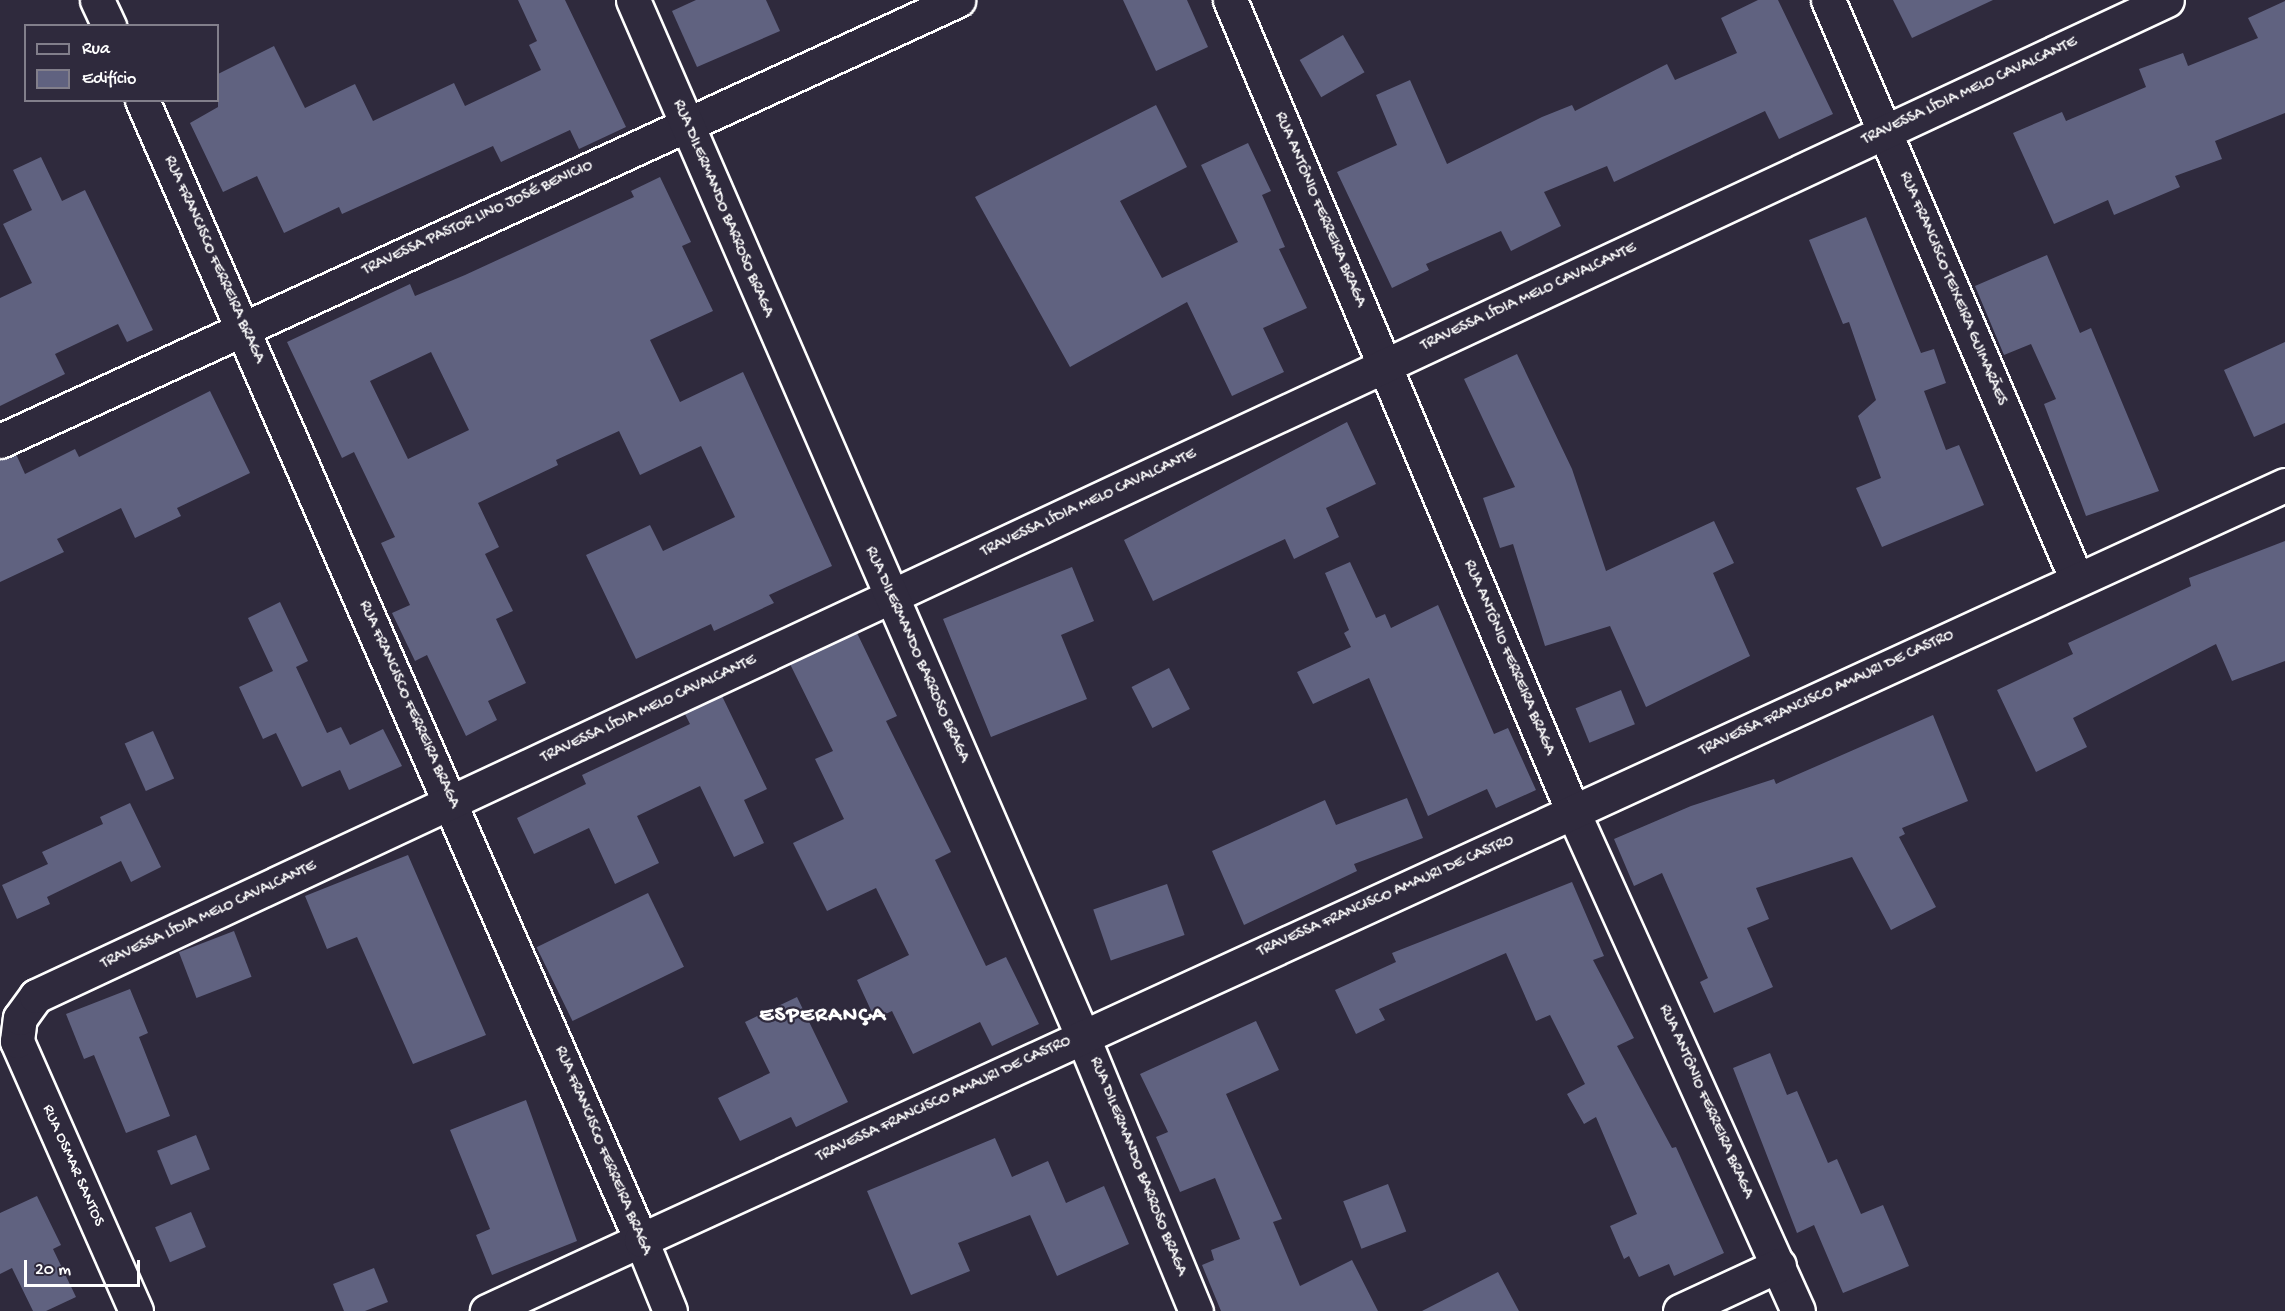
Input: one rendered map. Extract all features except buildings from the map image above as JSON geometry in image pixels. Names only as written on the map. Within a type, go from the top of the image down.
[{"type":"street","points":[[97,0],[108,24]]},
{"type":"street","name":"RUA DILERMANDO BARROSO BRAGA","points":[[633,0],[685,125],[1082,1035],[1196,1311]]},
{"type":"street","name":"TRAVESSA PASTOR LINO JOSÉ BENICIO","points":[[0,441],[243,327],[958,0]]},
{"type":"street","name":"RUA ANTÔNIO FERREIRA BRAGA","points":[[1230,0],[1573,812],[1798,1311]]},
{"type":"street","name":"RUA FRANCISCO TEIXEIRA GUIMARÃES","points":[[1828,0],[2076,578]]},
{"type":"street","name":"TRAVESSA LÍDIA MELO CAVALCANTE","points":[[20,1018],[36,996],[2167,0]]},
{"type":"street","name":"RUA FRANCISCO FERREIRA BRAGA","points":[[143,102],[451,802],[670,1311]]},
{"type":"street","name":"TRAVESSA FRANCISCO AMAURI DE CASTRO","points":[[487,1311],[1082,1035],[2285,484]]},
{"type":"street","name":"RUA OSMAR SANTOS","points":[[20,1018],[17,1041],[136,1311]]},
{"type":"street","points":[[1680,1311],[1779,1265]]},
{"type":"district","name":"ESPERANÇA","points":[[823,1017]]}]
